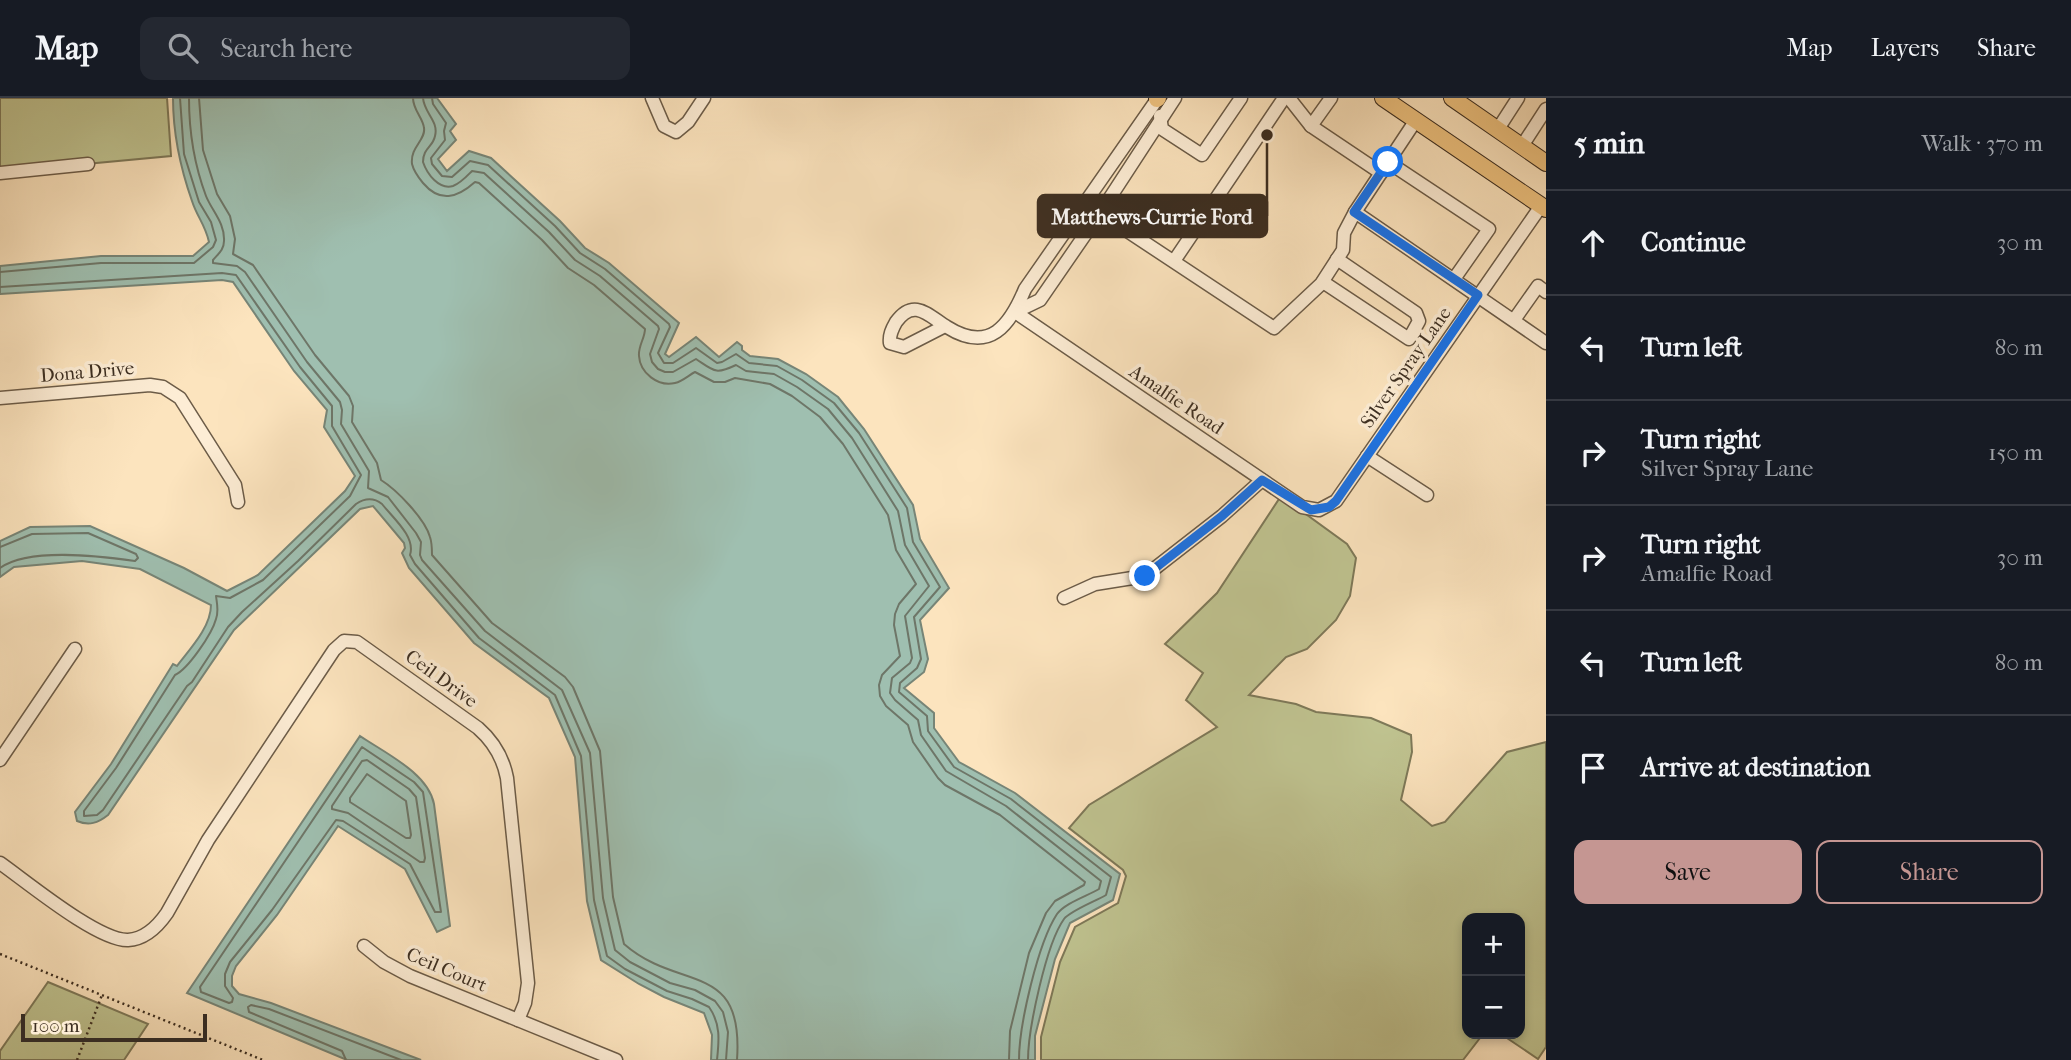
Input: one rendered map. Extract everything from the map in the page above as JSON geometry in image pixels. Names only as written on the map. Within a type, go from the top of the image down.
[{"type":"main road","points":[[1383,98],[1544,205]]},
{"type":"main road","points":[[1452,98],[1546,163]]},
{"type":"street","points":[[652,98],[664,126],[676,132],[688,122],[704,98]]},
{"type":"street","points":[[1158,98],[1162,129],[1202,155],[1241,98]]},
{"type":"street","points":[[945,326],[965,334],[985,336],[999,330],[1015,312],[1024,289],[1158,98]]},
{"type":"street","points":[[1015,312],[1040,300],[1175,98]]},
{"type":"street","points":[[1174,261],[1287,98],[1311,126],[1489,229],[1454,279]]},
{"type":"street","points":[[1311,126],[1331,98]]},
{"type":"street","points":[[1498,129],[1518,98]]},
{"type":"street","points":[[1522,146],[1546,109]]},
{"type":"street","points":[[1086,203],[1274,328],[1323,282],[1343,250],[1344,233],[1354,212],[1416,120]]},
{"type":"street","points":[[0,173],[89,164]]},
{"type":"street","name":"Silver Spray Lane","points":[[1319,510],[1336,501],[1478,295],[1544,205]]},
{"type":"street","points":[[1354,212],[1546,343]]},
{"type":"street","points":[[1323,282],[1409,340],[1419,321],[1416,313],[1337,259]]},
{"type":"street","points":[[1514,320],[1538,286],[1546,292]]},
{"type":"street","name":"Amalfie Road","points":[[1015,312],[1303,507],[1319,510]]},
{"type":"street","name":"Dona Drive","points":[[0,398],[150,385],[163,387],[180,398],[235,485],[238,502]]},
{"type":"street","points":[[1367,456],[1427,495]]},
{"type":"street","points":[[1064,598],[1095,584],[1145,576],[1222,516],[1262,480]]},
{"type":"street","name":"Ceil Drive","points":[[0,863],[104,935],[119,939],[138,938],[161,922],[203,848],[334,650],[344,641],[357,642],[478,728],[502,758],[507,778],[528,983],[525,1003],[518,1020]]},
{"type":"street","points":[[0,760],[75,649]]},
{"type":"street","name":"Ceil Court","points":[[365,946],[384,962],[410,976],[518,1020]]},
{"type":"street","points":[[518,1020],[616,1060]]},
{"type":"path","points":[[0,954],[263,1060]]},
{"type":"path","points":[[78,1060],[102,995]]},
{"type":"green space","points":[[0,98],[167,98],[171,156],[0,172]]},
{"type":"green space","points":[[1281,496],[1347,544],[1356,558],[1350,596],[1336,620],[1307,649],[1286,657],[1249,695],[1296,704],[1316,712],[1371,718],[1411,735],[1412,752],[1401,800],[1432,826],[1445,822],[1507,752],[1546,742],[1546,1047],[1538,1059],[1508,1039],[1525,1039],[1525,913],[1462,913],[1462,1039],[1479,1039],[1463,1060],[1041,1060],[1041,1037],[1060,962],[1075,927],[1118,903],[1126,876],[1123,870],[1069,828],[1089,805],[1217,727],[1186,700],[1203,673],[1165,644],[1217,593]]},
{"type":"green space","points":[[48,982],[148,1024],[124,1060],[0,1060],[0,1051]]},
{"type":"water","points":[[173,98],[437,98],[456,124],[450,131],[456,140],[438,159],[447,171],[469,151],[491,158],[560,221],[585,248],[609,263],[679,323],[665,354],[669,357],[696,337],[719,357],[737,342],[750,356],[778,359],[806,374],[838,397],[864,429],[913,505],[920,539],[949,588],[920,620],[928,659],[924,672],[904,688],[934,713],[934,728],[959,762],[1015,793],[1120,874],[1113,900],[1070,923],[1055,959],[1035,1036],[1035,1060],[711,1060],[712,1035],[704,1013],[664,997],[601,960],[587,901],[575,757],[549,698],[474,643],[409,568],[402,553],[404,543],[373,506],[360,509],[234,630],[108,815],[93,823],[77,821],[75,812],[111,764],[173,664],[177,666],[199,637],[208,621],[211,605],[140,569],[82,561],[14,567],[0,577],[0,541],[30,527],[90,526],[184,568],[227,591],[258,575],[345,491],[355,476],[324,427],[327,410],[294,371],[233,282],[222,280],[0,294],[0,266],[101,256],[193,256],[209,242],[194,207],[181,163],[174,124]]},
{"type":"water","points":[[360,736],[415,773],[430,793],[434,804],[450,926],[437,932],[405,869],[338,826],[277,915],[236,966],[232,986],[239,994],[271,1003],[421,1060],[347,1060],[187,993]]},
{"type":"place","name":"Matthews-Currie Ford","points":[[1267,135]]},
{"type":"route","points":[[1145,576],[1222,516],[1262,480],[1303,507],[1319,510],[1329,507],[1336,501],[1478,295],[1354,212],[1388,162]]}]
